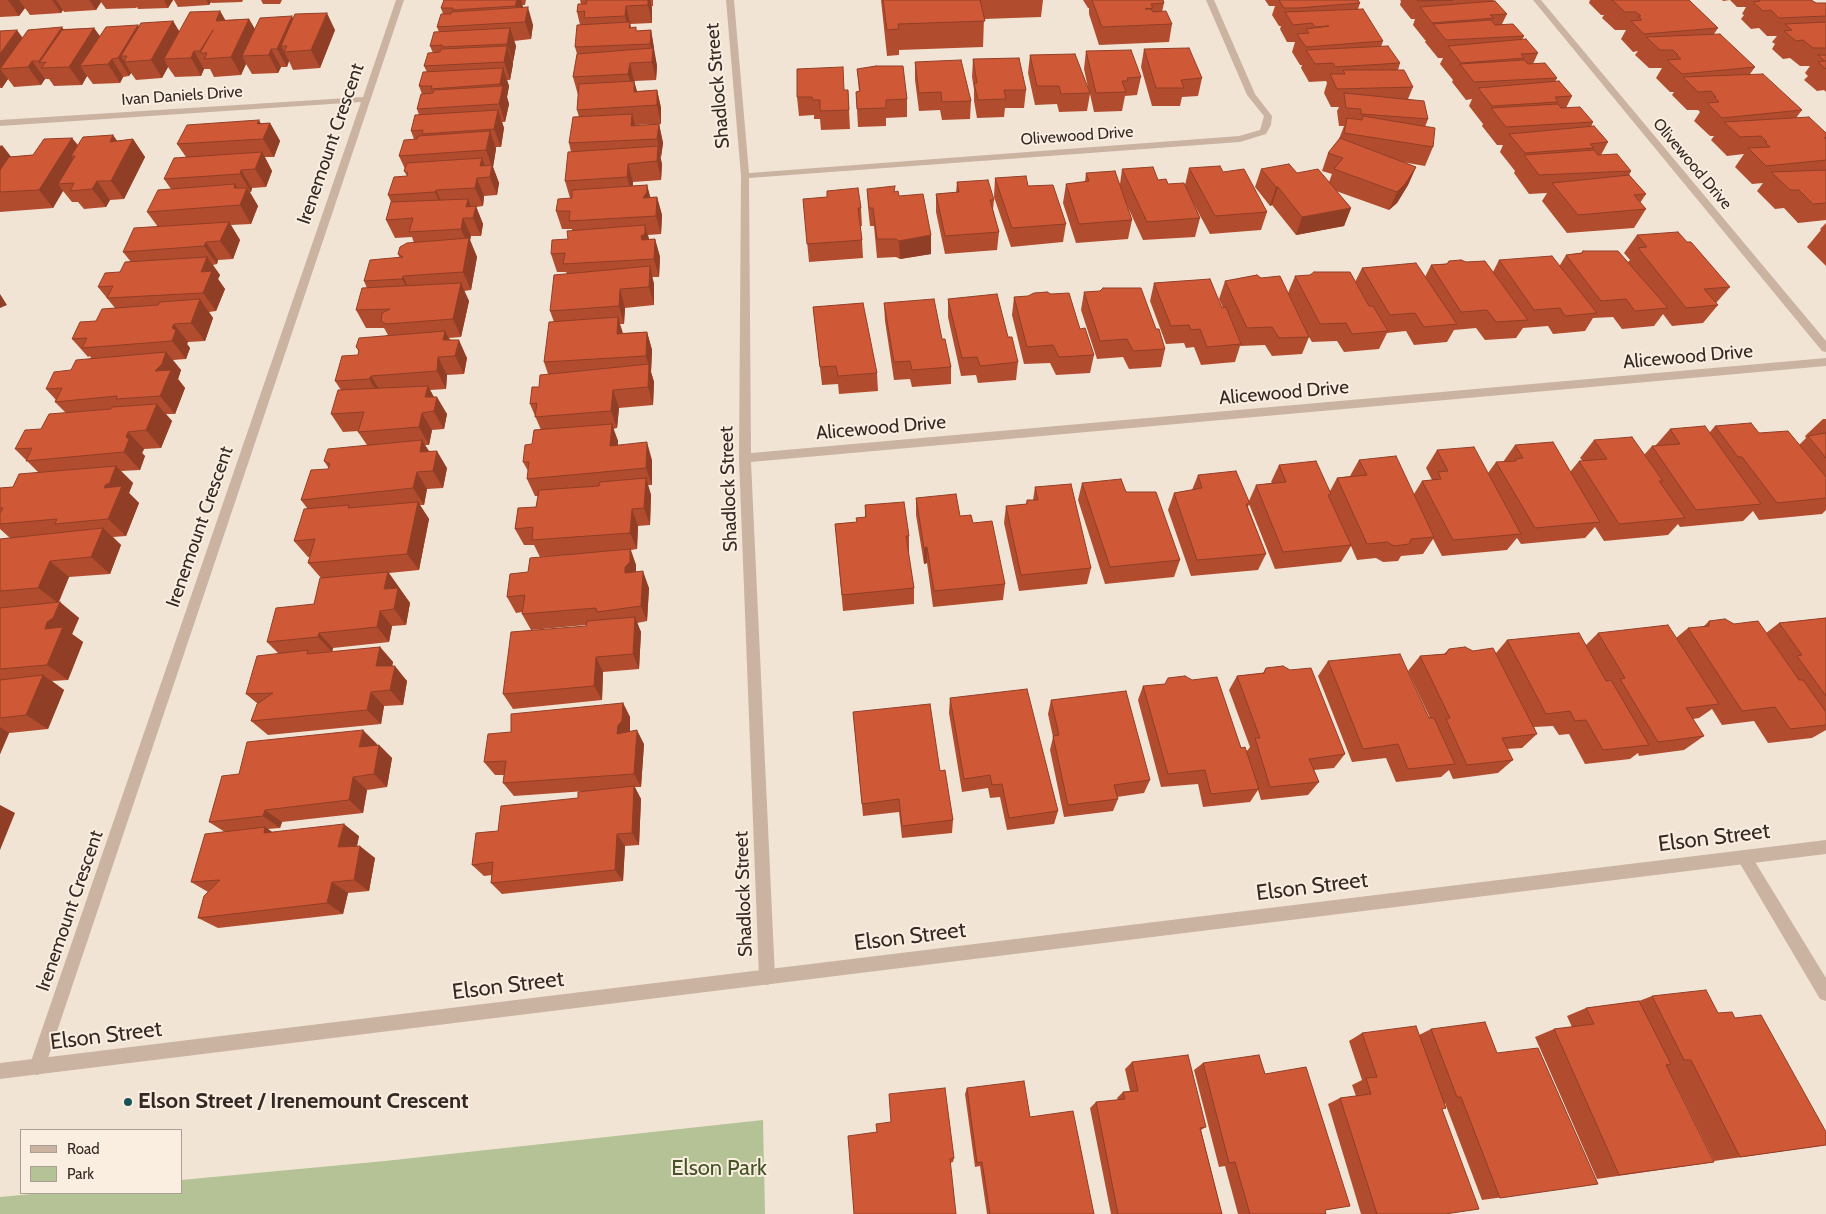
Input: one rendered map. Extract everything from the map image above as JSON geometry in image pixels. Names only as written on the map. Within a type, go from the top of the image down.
[{"type":"street","name":"Irenemount Crescent","points":[[37,1067],[400,0]]},
{"type":"street","name":"Shadlock Street","points":[[730,0],[745,176],[745,458],[767,977]]},
{"type":"street","name":"Olivewood Drive","points":[[745,176],[1240,139],[1263,132],[1267,125],[1268,116],[1251,95],[1210,0]]},
{"type":"street","name":"Olivewood Drive","points":[[1537,0],[1826,348]]},
{"type":"street","name":"Ivan Daniels Drive","points":[[0,123],[365,99]]},
{"type":"street","name":"Alicewood Drive","points":[[745,458],[1826,362]]},
{"type":"street","name":"Elson Street","points":[[0,1071],[1826,847]]},
{"type":"street","points":[[1744,857],[1826,993]]},
{"type":"green space","name":"Elson Park","points":[[763,1120],[765,1214],[0,1214],[0,1197],[32,1194],[182,1194],[182,1180],[385,1161]]},
{"type":"building","points":[[444,0],[517,0],[515,6],[452,10],[453,8],[441,8]]},
{"type":"building","points":[[587,0],[648,0],[648,5],[626,6],[625,16],[584,18],[585,11],[577,12],[578,4],[586,4]]},
{"type":"building","points":[[883,0],[980,0],[985,21],[898,24],[899,29],[887,30]]},
{"type":"building","points":[[1092,0],[1163,0],[1164,3],[1151,4],[1153,8],[1145,9],[1151,9],[1153,12],[1166,11],[1172,24],[1102,27]]},
{"type":"building","points":[[1279,0],[1358,0],[1360,3],[1284,8]]},
{"type":"building","points":[[1417,0],[1453,0],[1418,1]]},
{"type":"building","points":[[1612,0],[1689,0],[1718,28],[1644,34],[1631,21],[1642,20],[1638,16],[1641,16],[1636,12],[1625,12]]},
{"type":"building","points":[[1758,0],[1811,0],[1816,3],[1826,3],[1826,16],[1779,18],[1771,10],[1763,11],[1753,2],[1760,1]]},
{"type":"building","points":[[1495,1],[1507,14],[1490,15],[1494,18],[1432,23],[1420,7]]},
{"type":"building","points":[[528,7],[525,22],[437,27],[441,14]]},
{"type":"building","points":[[1363,9],[1383,41],[1306,47],[1297,34],[1309,33],[1306,29],[1329,26],[1315,27],[1312,23],[1293,25],[1285,12]]},
{"type":"building","points":[[220,11],[216,21],[249,19],[231,57],[204,59],[207,53],[200,53],[213,30],[200,51],[194,51],[191,58],[164,59],[190,12]]},
{"type":"building","points":[[327,13],[311,50],[284,52],[287,46],[281,46],[295,14]]},
{"type":"building","points":[[292,16],[277,49],[271,49],[269,55],[242,56],[260,18]]},
{"type":"building","points":[[1491,20],[1495,25],[1513,24],[1524,36],[1446,40],[1433,24]]},
{"type":"building","points":[[173,21],[151,60],[124,62],[127,56],[121,56],[141,23]]},
{"type":"building","points":[[630,22],[629,28],[636,27],[636,31],[651,30],[650,44],[575,47],[577,25]]},
{"type":"building","points":[[1826,22],[1826,48],[1813,48],[1803,40],[1796,41],[1784,31],[1792,30],[1785,24]]},
{"type":"building","points":[[138,25],[118,58],[112,59],[108,64],[80,66],[106,27]]},
{"type":"building","points":[[62,27],[39,61],[32,61],[28,67],[0,69],[28,30]]},
{"type":"building","points":[[94,28],[69,67],[41,68],[46,62],[39,63],[62,30]]},
{"type":"building","points":[[510,28],[507,44],[430,46],[434,32]]},
{"type":"building","points":[[17,30],[0,54],[0,31]]},
{"type":"building","points":[[1720,34],[1755,67],[1682,74],[1667,60],[1681,59],[1676,55],[1678,55],[1673,50],[1660,50],[1646,37]]},
{"type":"building","points":[[1526,39],[1538,53],[1521,54],[1524,58],[1461,63],[1448,46]]},
{"type":"building","points":[[507,46],[504,62],[424,66],[428,53],[440,52],[441,49]]},
{"type":"building","points":[[1388,46],[1400,63],[1335,67],[1333,63],[1315,64],[1306,50]]},
{"type":"building","points":[[653,48],[652,62],[630,63],[628,74],[573,77],[577,54]]},
{"type":"building","points":[[1189,48],[1202,78],[1181,80],[1184,88],[1156,88],[1144,49]]},
{"type":"building","points":[[1131,50],[1141,77],[1127,78],[1128,81],[1122,81],[1126,92],[1096,93],[1086,51]]},
{"type":"building","points":[[1075,54],[1090,93],[1061,94],[1059,86],[1037,86],[1030,55]]},
{"type":"building","points":[[1818,55],[1826,55],[1826,69],[1818,62],[1825,61]]},
{"type":"building","points":[[1019,58],[1026,90],[1004,90],[1006,99],[978,100],[974,83],[977,83],[973,59]]},
{"type":"building","points":[[961,60],[971,101],[942,102],[941,92],[919,93],[915,62]]},
{"type":"building","points":[[1524,60],[1528,64],[1545,63],[1557,78],[1474,82],[1460,64]]},
{"type":"building","points":[[876,66],[903,66],[907,99],[886,100],[886,108],[857,109],[856,92],[860,91],[857,69]]},
{"type":"building","points":[[843,67],[844,90],[848,90],[849,110],[820,111],[820,100],[813,100],[812,97],[797,97],[797,69]]},
{"type":"building","points":[[503,68],[500,84],[431,89],[432,86],[419,86],[423,72]]},
{"type":"building","points":[[1343,70],[1404,70],[1413,87],[1337,89],[1330,74],[1345,74]]},
{"type":"building","points":[[1763,74],[1802,110],[1722,118],[1707,103],[1719,102],[1711,91],[1698,92],[1683,77]]},
{"type":"building","points":[[634,81],[634,92],[657,90],[657,105],[577,110],[579,84]]},
{"type":"building","points":[[1559,81],[1572,96],[1555,97],[1558,102],[1492,106],[1478,88]]},
{"type":"building","points":[[503,86],[499,104],[417,109],[421,94],[433,93],[434,90]]},
{"type":"building","points":[[1344,93],[1424,101],[1428,119],[1361,114],[1361,109],[1346,108]]},
{"type":"building","points":[[1558,104],[1561,108],[1580,107],[1593,122],[1506,127],[1491,108]]},
{"type":"building","points":[[498,110],[494,129],[422,134],[423,130],[411,131],[415,115]]},
{"type":"building","points":[[632,114],[631,126],[659,124],[657,139],[569,143],[573,117]]},
{"type":"building","points":[[1363,116],[1435,128],[1433,147],[1344,133],[1347,118],[1362,120]]},
{"type":"building","points":[[1809,117],[1826,133],[1826,160],[1766,166],[1748,148],[1770,147],[1765,142],[1767,142],[1761,136],[1740,137],[1724,122]]},
{"type":"building","points":[[259,120],[257,124],[270,123],[263,139],[177,144],[187,125]]},
{"type":"building","points":[[1594,126],[1608,142],[1590,144],[1594,148],[1525,153],[1509,134]]},
{"type":"building","points":[[490,131],[486,150],[399,156],[404,140],[417,139],[418,136]]},
{"type":"building","points":[[113,135],[110,142],[133,139],[111,181],[97,181],[92,189],[70,191],[74,183],[58,184],[75,156],[71,156],[83,137]]},
{"type":"building","points":[[72,138],[39,190],[0,192],[0,170],[9,157],[33,155],[44,139]]},
{"type":"building","points":[[1340,138],[1416,167],[1405,184],[1397,192],[1334,169],[1343,158],[1328,153]]},
{"type":"building","points":[[658,146],[657,161],[628,164],[627,177],[565,181],[568,152]]},
{"type":"building","points":[[1594,150],[1598,155],[1617,154],[1631,171],[1539,175],[1524,155]]},
{"type":"building","points":[[262,152],[255,169],[241,170],[240,174],[164,179],[174,158]]},
{"type":"building","points":[[482,158],[480,166],[492,165],[490,177],[477,178],[475,188],[388,195],[394,177],[407,176],[408,173],[404,171],[407,163]]},
{"type":"building","points":[[1289,164],[1297,173],[1318,169],[1351,208],[1302,217],[1261,169]]},
{"type":"building","points":[[1220,166],[1223,172],[1244,169],[1267,212],[1215,216],[1189,168]]},
{"type":"building","points":[[1153,167],[1158,180],[1166,179],[1168,184],[1184,183],[1200,218],[1147,222],[1122,169]]},
{"type":"building","points":[[1826,170],[1826,203],[1813,204],[1799,190],[1790,190],[1771,172]]},
{"type":"building","points":[[1115,171],[1132,220],[1079,224],[1066,184],[1089,181],[1086,173]]},
{"type":"building","points":[[1629,175],[1646,194],[1634,195],[1646,209],[1578,215],[1552,183]]},
{"type":"building","points":[[1026,176],[1028,186],[1053,185],[1066,224],[1012,228],[995,178]]},
{"type":"building","points":[[988,180],[994,200],[990,200],[999,232],[945,236],[936,194],[959,192],[957,182]]},
{"type":"building","points":[[235,184],[234,188],[247,188],[240,205],[147,212],[158,190]]},
{"type":"building","points":[[647,185],[647,192],[643,198],[657,197],[656,216],[569,221],[570,211],[556,211],[558,199],[572,198],[572,190]]},
{"type":"building","points":[[895,186],[894,192],[898,191],[899,196],[923,194],[931,235],[899,241],[896,239],[877,239],[873,208],[869,208],[867,189]]},
{"type":"building","points":[[858,188],[861,208],[858,208],[862,240],[807,244],[803,199],[827,197],[827,191]]},
{"type":"building","points":[[468,199],[466,207],[476,206],[473,218],[463,218],[461,229],[409,232],[413,218],[386,220],[391,202]]},
{"type":"building","points":[[229,222],[220,241],[206,242],[204,246],[123,252],[134,228]]},
{"type":"building","points":[[645,225],[645,234],[641,236],[642,240],[655,239],[654,259],[563,264],[565,253],[551,254],[552,240],[568,239],[567,231]]},
{"type":"building","points":[[1678,232],[1687,242],[1691,242],[1730,287],[1704,289],[1718,305],[1686,308],[1638,248],[1647,247],[1637,235]]},
{"type":"building","points":[[469,238],[463,272],[364,281],[370,260],[403,257],[398,254],[400,247],[407,243]]},
{"type":"building","points":[[1583,251],[1618,251],[1668,308],[1635,311],[1626,299],[1601,301],[1566,255],[1582,253]]},
{"type":"building","points":[[1552,256],[1597,313],[1565,316],[1560,308],[1534,310],[1499,260]]},
{"type":"building","points":[[207,257],[201,272],[212,271],[203,293],[107,298],[113,286],[98,287],[105,273],[120,272],[125,262]]},
{"type":"building","points":[[1461,260],[1466,262],[1485,261],[1528,320],[1496,322],[1487,310],[1461,312],[1431,265],[1447,264],[1449,261]]},
{"type":"building","points":[[1416,263],[1457,324],[1424,327],[1415,313],[1390,315],[1362,268]]},
{"type":"building","points":[[650,266],[649,287],[620,289],[619,306],[550,311],[554,275]]},
{"type":"building","points":[[1314,272],[1350,272],[1369,306],[1373,306],[1388,331],[1352,334],[1346,323],[1320,324],[1295,276],[1310,275]]},
{"type":"building","points":[[1257,275],[1261,278],[1280,276],[1309,337],[1279,338],[1272,327],[1247,328],[1225,281]]},
{"type":"building","points":[[1210,279],[1222,308],[1226,307],[1241,344],[1207,347],[1200,329],[1191,330],[1189,325],[1171,326],[1154,283]]},
{"type":"building","points":[[461,283],[453,319],[386,324],[381,321],[382,313],[390,309],[356,310],[362,288]]},
{"type":"building","points":[[1103,288],[1141,288],[1156,329],[1159,329],[1165,349],[1133,351],[1127,339],[1100,341],[1084,292],[1100,291]]},
{"type":"building","points":[[1047,292],[1051,294],[1069,293],[1080,329],[1085,328],[1094,355],[1059,357],[1053,345],[1027,347],[1014,297]]},
{"type":"building","points":[[997,294],[1008,337],[1012,337],[1018,362],[980,366],[977,357],[962,358],[948,299]]},
{"type":"building","points":[[200,299],[191,323],[174,324],[172,328],[176,330],[172,341],[82,348],[87,338],[72,339],[80,322],[96,321],[102,309],[158,305],[160,302]]},
{"type":"building","points":[[934,299],[942,339],[945,339],[951,367],[912,370],[910,361],[894,362],[884,303]]},
{"type":"building","points":[[863,303],[877,373],[838,376],[836,366],[820,367],[813,307]]},
{"type":"building","points":[[618,317],[617,334],[647,332],[646,356],[544,362],[549,322]]},
{"type":"building","points":[[445,331],[443,340],[459,340],[455,356],[438,357],[437,371],[335,381],[342,356],[358,355],[359,350],[356,347],[359,338]]},
{"type":"building","points":[[166,352],[162,364],[155,371],[171,370],[160,396],[116,399],[117,396],[55,402],[62,388],[46,389],[54,372],[71,370],[76,360]]},
{"type":"building","points":[[649,364],[648,387],[613,390],[611,411],[535,417],[537,403],[530,404],[532,387],[539,387],[540,375]]},
{"type":"building","points":[[428,386],[425,397],[437,397],[434,411],[422,413],[419,427],[358,432],[364,412],[331,414],[338,390]]},
{"type":"building","points":[[157,404],[146,430],[128,432],[126,437],[129,439],[124,452],[26,461],[32,448],[15,449],[25,430],[41,429],[49,414]]},
{"type":"building","points":[[1751,423],[1759,433],[1788,431],[1826,477],[1826,498],[1777,503],[1742,457],[1738,457],[1715,426]]},
{"type":"building","points":[[612,424],[610,446],[647,442],[646,468],[527,479],[529,462],[523,462],[525,445],[532,444],[534,430]]},
{"type":"building","points":[[1705,426],[1761,504],[1696,510],[1652,446],[1680,444],[1670,429]]},
{"type":"building","points":[[1826,433],[1826,458],[1808,436]]},
{"type":"building","points":[[1632,437],[1663,481],[1659,481],[1685,518],[1619,524],[1579,461],[1607,459],[1594,440]]},
{"type":"building","points":[[422,440],[420,452],[437,451],[433,471],[417,472],[413,488],[301,500],[311,470],[328,469],[330,464],[324,461],[328,449]]},
{"type":"building","points":[[1553,442],[1600,522],[1535,528],[1496,462],[1516,461],[1515,459],[1523,458],[1515,445]]},
{"type":"building","points":[[1474,447],[1521,534],[1453,540],[1422,481],[1441,479],[1438,472],[1448,471],[1437,450]]},
{"type":"building","points":[[1396,456],[1434,537],[1411,539],[1409,544],[1394,546],[1387,542],[1367,544],[1337,478],[1367,475],[1359,460]]},
{"type":"building","points":[[1316,461],[1331,494],[1328,495],[1351,545],[1283,552],[1256,485],[1286,482],[1279,465]]},
{"type":"building","points":[[116,466],[109,484],[106,484],[104,488],[122,486],[108,519],[55,524],[57,519],[0,524],[0,513],[3,508],[0,508],[0,488],[13,487],[19,474]]},
{"type":"building","points":[[1236,471],[1250,504],[1246,504],[1266,554],[1197,560],[1174,493],[1202,488],[1198,475]]},
{"type":"building","points":[[646,478],[644,508],[632,509],[630,533],[532,540],[533,527],[515,529],[518,508],[536,507],[539,490],[599,486],[600,482]]},
{"type":"building","points":[[1121,479],[1126,492],[1156,492],[1180,560],[1110,567],[1082,483]]},
{"type":"building","points":[[1071,484],[1091,568],[1021,575],[1006,506],[1027,504],[1027,500],[1038,500],[1035,487]]},
{"type":"building","points":[[956,494],[960,516],[971,515],[973,523],[992,521],[1005,584],[934,591],[927,547],[924,548],[916,498]]},
{"type":"building","points":[[418,502],[407,554],[308,563],[315,539],[294,541],[304,509],[349,505],[348,508]]},
{"type":"building","points":[[904,502],[909,536],[906,536],[914,588],[842,595],[835,524],[857,522],[856,518],[866,517],[865,505]]},
{"type":"building","points":[[103,528],[91,557],[50,561],[38,588],[0,591],[0,539]]},
{"type":"building","points":[[630,549],[630,562],[625,567],[625,573],[643,571],[641,606],[597,612],[596,608],[522,614],[525,595],[507,597],[510,574],[528,572],[530,558]]},
{"type":"building","points":[[388,572],[384,589],[398,588],[394,609],[380,611],[377,627],[319,633],[318,637],[267,642],[276,608],[314,604],[320,578]]},
{"type":"building","points":[[60,602],[53,618],[47,622],[45,629],[63,627],[47,665],[0,669],[0,608]]},
{"type":"building","points":[[635,617],[633,654],[596,657],[594,686],[503,694],[511,632],[586,626],[587,621]]},
{"type":"building","points":[[1826,618],[1826,696],[1797,656],[1802,655],[1779,623]]},
{"type":"building","points":[[1725,619],[1734,624],[1758,621],[1799,680],[1803,680],[1826,712],[1826,725],[1790,729],[1775,707],[1742,711],[1688,628],[1709,626],[1709,621]]},
{"type":"building","points":[[1668,625],[1719,704],[1686,708],[1704,736],[1658,742],[1620,679],[1625,678],[1598,633]]},
{"type":"building","points":[[1579,633],[1606,681],[1611,680],[1649,745],[1603,750],[1586,720],[1575,721],[1570,711],[1546,714],[1507,640]]},
{"type":"building","points":[[380,647],[376,666],[395,666],[390,690],[371,692],[367,710],[251,721],[257,704],[273,693],[246,694],[257,656],[308,650],[307,654]]},
{"type":"building","points":[[1465,647],[1473,651],[1493,648],[1537,734],[1502,738],[1513,760],[1467,765],[1446,719],[1450,718],[1420,656],[1446,654],[1449,649]]},
{"type":"building","points":[[1400,654],[1429,718],[1434,718],[1455,764],[1408,769],[1398,744],[1363,749],[1328,661]]},
{"type":"building","points":[[1283,666],[1290,670],[1311,668],[1345,754],[1309,759],[1319,782],[1270,787],[1255,738],[1260,738],[1237,676],[1264,673],[1266,668]]},
{"type":"building","points":[[43,675],[26,715],[0,718],[0,680]]},
{"type":"building","points":[[1185,676],[1192,680],[1217,677],[1241,748],[1245,747],[1259,789],[1211,794],[1205,770],[1168,774],[1143,686],[1165,684],[1168,678]]},
{"type":"building","points":[[1027,689],[1058,811],[1009,818],[1002,784],[992,785],[990,775],[964,779],[950,698]]},
{"type":"building","points":[[1126,691],[1150,780],[1114,785],[1118,799],[1068,805],[1053,736],[1059,735],[1051,700]]},
{"type":"building","points":[[623,703],[622,721],[618,725],[617,734],[637,730],[634,774],[503,783],[506,761],[484,762],[488,734],[511,732],[511,714]]},
{"type":"building","points":[[930,704],[940,771],[945,770],[953,820],[902,826],[899,799],[862,804],[853,712]]},
{"type":"building","points":[[363,730],[359,747],[379,745],[374,774],[353,777],[349,800],[265,810],[263,816],[209,822],[222,776],[239,774],[247,742]]},
{"type":"building","points":[[634,786],[632,833],[617,834],[615,870],[491,883],[493,862],[472,865],[476,833],[498,831],[501,806],[578,798],[578,792]]},
{"type":"building","points":[[344,824],[338,847],[360,846],[354,880],[332,882],[327,903],[198,918],[204,896],[220,880],[191,882],[205,834],[265,827],[264,833]]},
{"type":"building","points":[[1706,990],[1718,1013],[1732,1012],[1735,1018],[1761,1015],[1826,1132],[1826,1145],[1740,1157],[1691,1060],[1684,1060],[1652,996]]},
{"type":"building","points":[[1639,1001],[1671,1064],[1666,1065],[1714,1162],[1619,1175],[1554,1029],[1594,1024],[1586,1008]]},
{"type":"building","points":[[1485,1022],[1497,1053],[1538,1048],[1598,1184],[1500,1198],[1461,1097],[1457,1097],[1431,1029]]},
{"type":"building","points":[[1416,1026],[1446,1108],[1442,1109],[1479,1209],[1445,1214],[1377,1214],[1340,1098],[1371,1094],[1366,1078],[1377,1077],[1362,1033]]},
{"type":"building","points":[[1188,1055],[1206,1127],[1200,1128],[1222,1214],[1118,1214],[1096,1102],[1125,1099],[1123,1092],[1138,1091],[1132,1062]]},
{"type":"building","points":[[1259,1055],[1265,1074],[1306,1067],[1350,1206],[1325,1210],[1326,1214],[1250,1214],[1235,1162],[1229,1163],[1203,1063]]},
{"type":"building","points":[[1024,1081],[1030,1117],[1073,1111],[1094,1214],[990,1214],[982,1162],[977,1163],[967,1088]]},
{"type":"building","points":[[945,1088],[954,1158],[950,1159],[956,1214],[854,1214],[848,1136],[877,1132],[876,1124],[891,1122],[889,1094]]},
{"type":"place","name":"Elson Street / Irenemount Crescent","points":[[128,1102]]}]
